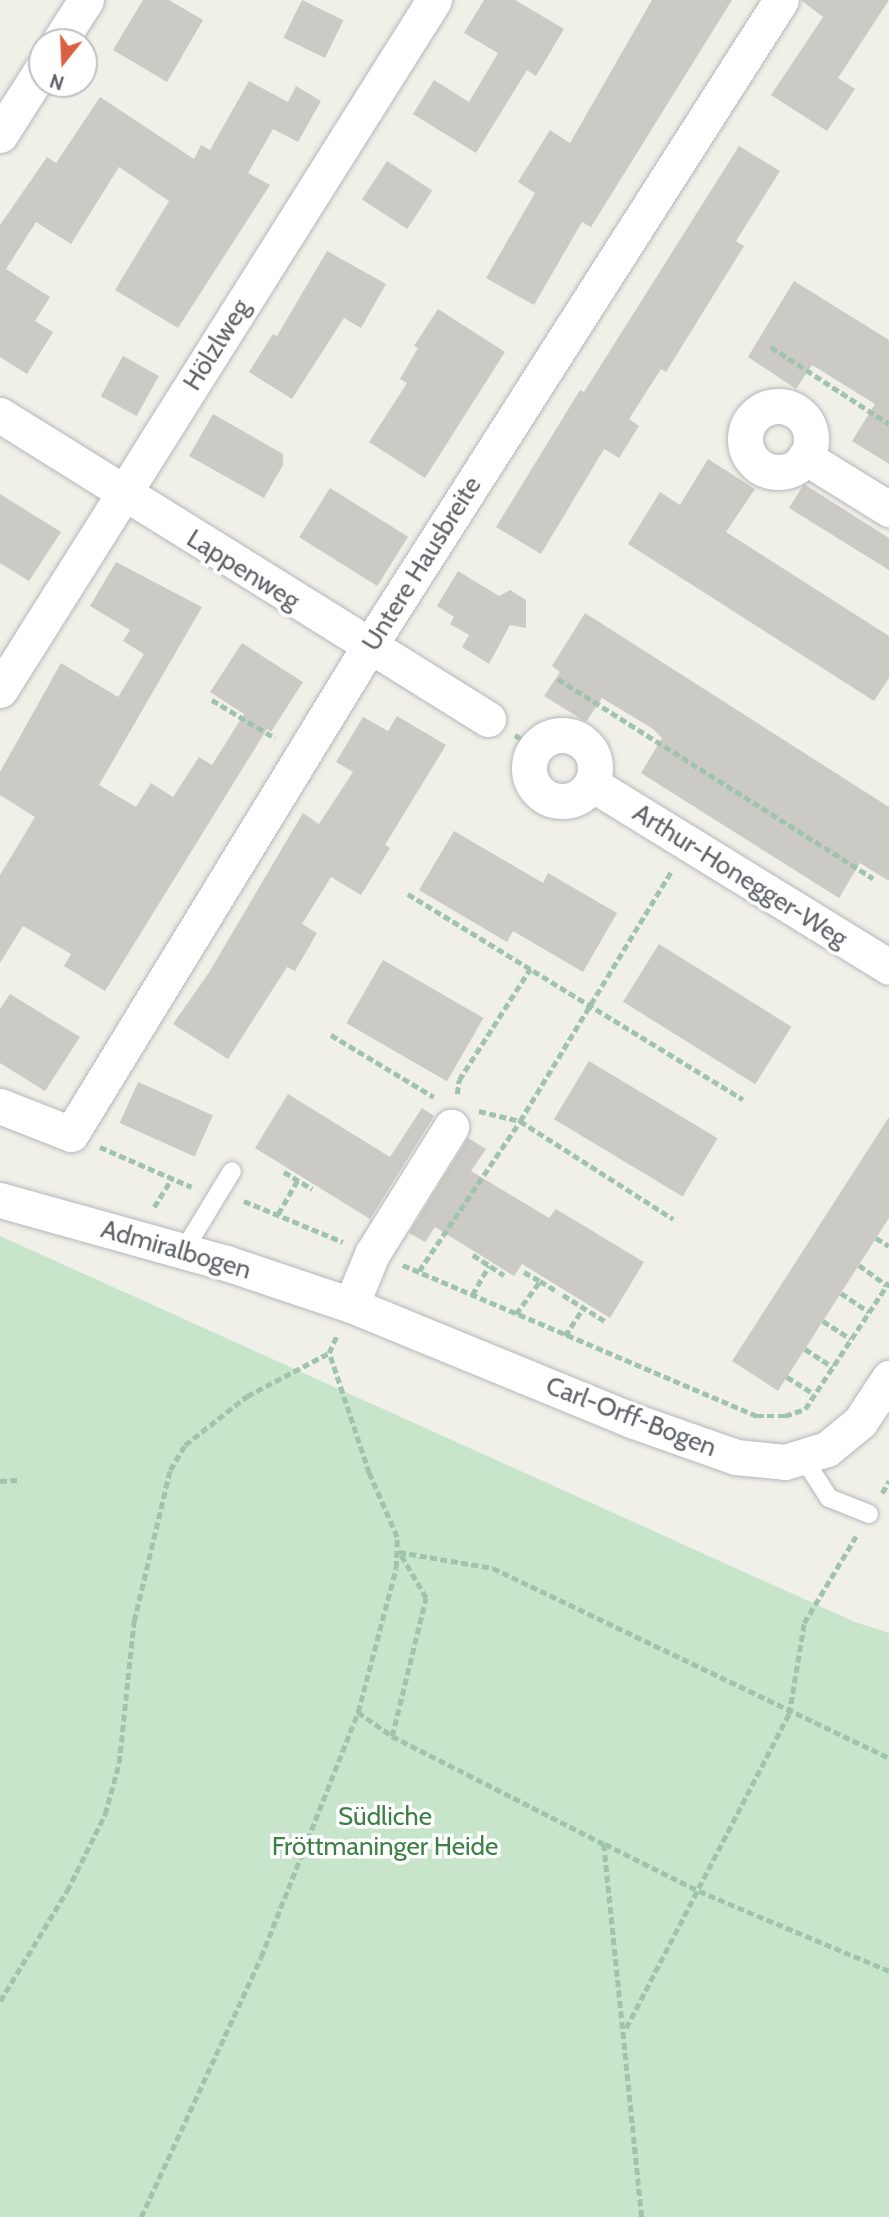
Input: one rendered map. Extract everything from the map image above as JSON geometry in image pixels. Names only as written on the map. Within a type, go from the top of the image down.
[{"type":"street","points":[[68,28],[86,0]]},
{"type":"street","name":"Hölzlweg","points":[[0,690],[434,0]]},
{"type":"street","name":"Untere Hausbreite","points":[[71,1134],[368,648],[781,0]]},
{"type":"street","points":[[0,135],[28,91]]},
{"type":"street","name":"Lappenweg","points":[[0,415],[122,495],[488,719]]},
{"type":"street","points":[[806,457],[889,509]]},
{"type":"street","name":"Arthur-Honegger-Weg","points":[[592,784],[889,967]]},
{"type":"street","points":[[0,1106],[71,1134]]},
{"type":"street","points":[[351,1305],[372,1254],[454,1110]]},
{"type":"street","name":"Admiralbogen","points":[[0,1200],[184,1250],[351,1305]]},
{"type":"street","name":"Carl-Orff-Bogen","points":[[351,1305],[631,1420],[737,1457],[785,1462],[827,1449],[860,1422],[889,1378]]},
{"type":"lane","points":[[184,1250],[232,1171]]},
{"type":"lane","points":[[802,1457],[829,1498],[869,1514]]},
{"type":"path","points":[[771,347],[889,424]]},
{"type":"path","points":[[558,679],[873,878]]},
{"type":"path","points":[[212,700],[303,755]]},
{"type":"path","points":[[419,1271],[520,1121],[688,845]]},
{"type":"path","points":[[408,894],[743,1099]]},
{"type":"path","points":[[454,1110],[459,1080],[530,969]]},
{"type":"path","points":[[331,1035],[454,1110],[520,1121],[673,1219]]},
{"type":"path","points":[[71,1134],[219,1195],[278,1214],[419,1271],[516,1315],[757,1416],[785,1416],[805,1409],[888,1284],[859,1265]]},
{"type":"path","points":[[284,1172],[312,1189]]},
{"type":"path","points":[[278,1214],[298,1180]]},
{"type":"path","points":[[876,1237],[889,1246]]},
{"type":"path","points":[[473,1255],[504,1275]]},
{"type":"path","points":[[472,1295],[489,1265]]},
{"type":"path","points":[[524,1272],[605,1321]]},
{"type":"path","points":[[516,1315],[540,1281]]},
{"type":"path","points":[[841,1293],[869,1312]]},
{"type":"path","points":[[0,2001],[67,1891],[104,1814],[119,1763],[134,1621],[170,1470],[185,1445],[247,1396],[329,1353],[351,1305]]},
{"type":"path","points":[[565,1336],[583,1308]]},
{"type":"path","points":[[823,1321],[851,1339]]},
{"type":"path","points":[[806,1349],[833,1367]]},
{"type":"path","points":[[329,1353],[399,1552],[426,1598],[393,1735]]},
{"type":"path","points":[[787,1377],[814,1394]]},
{"type":"path","points":[[0,1481],[17,1480]]},
{"type":"path","points":[[625,2030],[789,1714],[804,1623],[869,1514]]},
{"type":"path","points":[[141,2217],[261,1957],[358,1712],[399,1552]]},
{"type":"path","points":[[399,1552],[493,1568],[789,1714],[889,1758]]},
{"type":"path","points":[[358,1712],[393,1735],[699,1891],[889,1971]]},
{"type":"path","points":[[604,1844],[642,2217]]},
{"type":"green space","name":"Südliche Fröttmaninger Heide","points":[[0,1236],[855,1622],[889,1633],[889,2217],[0,2217]]},
{"type":"building","points":[[143,0],[169,0],[203,20],[167,82],[113,50]]},
{"type":"building","points":[[302,0],[343,20],[325,58],[284,38]]},
{"type":"building","points":[[484,0],[515,0],[564,29],[536,76],[527,70],[476,153],[413,114],[434,80],[469,102],[498,53],[464,33]]},
{"type":"building","points":[[652,0],[732,0],[591,227],[582,222],[534,305],[486,278],[535,193],[518,182],[550,130],[570,143]]},
{"type":"building","points":[[801,0],[889,0],[838,78],[855,89],[827,131],[771,95],[823,17]]},
{"type":"building","points":[[249,81],[288,102],[296,86],[321,101],[298,142],[273,129],[248,173],[270,185],[178,328],[115,290],[169,201],[119,167],[71,244],[36,222],[6,269],[50,297],[35,321],[53,332],[27,374],[0,357],[0,225],[47,157],[56,163],[100,97],[194,159],[201,145],[210,150]]},
{"type":"building","points":[[739,146],[780,171],[736,241],[744,246],[666,372],[661,369],[629,419],[639,426],[619,458],[604,449],[541,554],[496,527],[580,390],[584,392]]},
{"type":"building","points":[[387,161],[432,190],[407,229],[362,200]]},
{"type":"building","points":[[327,251],[386,284],[361,328],[344,318],[292,399],[249,372],[273,334],[277,336]]},
{"type":"building","points":[[794,281],[889,340],[889,464],[852,441],[875,404],[812,365],[796,389],[748,357]]},
{"type":"building","points":[[438,309],[505,352],[425,478],[369,442],[407,383],[400,379],[418,348],[414,346]]},
{"type":"building","points":[[123,356],[159,376],[137,416],[101,396]]},
{"type":"building","points":[[213,414],[283,454],[283,465],[264,498],[189,456]]},
{"type":"building","points":[[708,459],[755,489],[726,532],[889,636],[889,678],[874,701],[628,544],[660,492],[680,505]]},
{"type":"building","points":[[804,484],[889,538],[889,570],[789,508]]},
{"type":"building","points":[[330,488],[408,537],[377,586],[299,537]]},
{"type":"building","points":[[0,494],[61,532],[29,581],[0,563]]},
{"type":"building","points":[[116,562],[202,607],[99,785],[136,807],[151,783],[173,797],[199,757],[212,765],[244,714],[210,692],[242,643],[303,682],[271,732],[267,729],[105,991],[64,966],[71,954],[23,926],[0,963],[0,875],[35,817],[0,795],[0,772],[61,663],[118,697],[144,654],[123,641],[130,630],[90,606]]},
{"type":"building","points":[[458,571],[499,596],[510,590],[526,600],[526,628],[510,625],[489,664],[462,647],[469,635],[450,624],[454,617],[437,606]]},
{"type":"building","points":[[585,613],[889,807],[889,881],[860,863],[839,898],[641,773],[662,738],[653,729],[602,698],[586,722],[544,696],[560,672],[552,666]]},
{"type":"building","points":[[397,716],[446,745],[385,845],[390,848],[361,895],[331,877],[302,924],[317,933],[295,971],[287,967],[228,1059],[173,1024],[208,974],[303,813],[319,824],[353,772],[336,762],[363,717],[388,731]]},
{"type":"building","points":[[454,831],[543,883],[548,873],[617,913],[583,972],[513,931],[507,942],[419,890]]},
{"type":"building","points":[[659,944],[791,1027],[755,1084],[623,1002]]},
{"type":"building","points":[[383,960],[483,1018],[447,1081],[346,1023]]},
{"type":"building","points":[[10,994],[80,1037],[45,1091],[0,1063],[0,1009]]},
{"type":"building","points":[[589,1061],[718,1138],[683,1197],[554,1119]]},
{"type":"building","points":[[138,1082],[213,1115],[195,1156],[120,1123]]},
{"type":"building","points":[[288,1094],[390,1157],[422,1108],[434,1116],[370,1219],[255,1148]]},
{"type":"building","points":[[889,1117],[889,1218],[778,1391],[732,1361]]},
{"type":"building","points":[[468,1138],[486,1149],[471,1171],[549,1218],[556,1209],[644,1262],[610,1318],[522,1264],[514,1276],[435,1227],[425,1242],[409,1233]]}]
